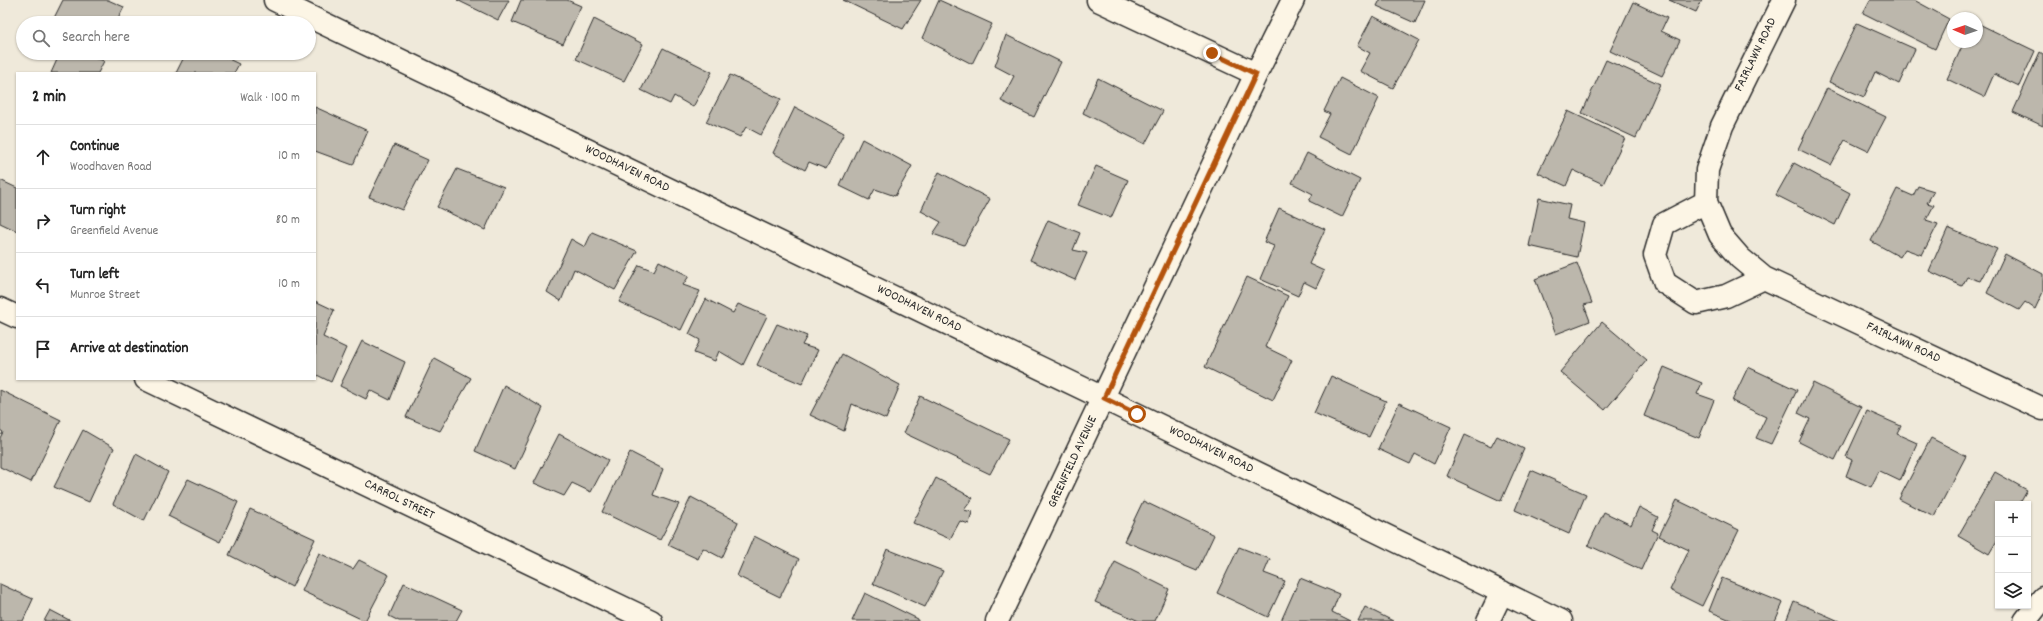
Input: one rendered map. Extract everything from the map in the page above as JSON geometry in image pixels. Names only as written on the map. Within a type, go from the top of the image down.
[{"type":"street","name":"WOODHAVEN ROAD","points":[[275,0],[308,16]]},
{"type":"street","points":[[1098,0],[1256,74]]},
{"type":"street","name":"GREENFIELD AVENUE","points":[[997,621],[1104,398],[1256,74],[1293,0]]},
{"type":"street","name":"FAIRLAWN ROAD","points":[[1784,0],[1722,126],[1707,170],[1706,202],[1720,235],[1740,258],[1764,278],[2043,409]]},
{"type":"street","name":"WOODHAVEN ROAD","points":[[316,20],[1104,398],[1561,621]]},
{"type":"street","points":[[1706,202],[1664,224],[1656,255],[1665,283],[1696,303],[1726,296],[1764,278]]},
{"type":"street","points":[[0,309],[16,317]]},
{"type":"street","name":"CARROL STREET","points":[[148,380],[651,621]]},
{"type":"street","points":[[1488,621],[1502,592]]},
{"type":"street","points":[[2025,621],[2043,598]]},
{"type":"building","points":[[63,0],[108,0],[124,7],[120,16],[55,16]]},
{"type":"building","points":[[457,0],[509,0],[498,20]]},
{"type":"building","points":[[521,0],[567,0],[581,6],[563,44],[512,22]]},
{"type":"building","points":[[843,0],[921,0],[903,29]]},
{"type":"building","points":[[939,0],[992,24],[972,64],[922,38]]},
{"type":"building","points":[[1380,0],[1425,0],[1415,23],[1377,6]]},
{"type":"building","points":[[1669,0],[1702,0],[1696,12]]},
{"type":"building","points":[[1870,0],[1914,0],[1947,18],[1947,23],[1935,49],[1863,13]]},
{"type":"building","points":[[1633,2],[1667,18],[1661,31],[1680,40],[1662,76],[1610,51]]},
{"type":"building","points":[[1373,16],[1419,40],[1393,88],[1360,71],[1370,53],[1357,46]]},
{"type":"building","points":[[594,19],[643,44],[624,81],[576,59]]},
{"type":"building","points":[[1857,23],[1915,49],[1899,84],[1875,72],[1864,97],[1829,82]]},
{"type":"building","points":[[1983,26],[2035,51],[2019,86],[1994,74],[1984,97],[1947,79],[1961,48],[1983,48]]},
{"type":"building","points":[[1006,35],[1061,62],[1034,117],[1001,101],[1014,76],[995,66]]},
{"type":"building","points":[[663,48],[712,72],[693,107],[674,96],[670,104],[641,90]]},
{"type":"building","points":[[2040,52],[2043,54],[2043,126],[2013,112]]},
{"type":"building","points":[[57,60],[104,61],[98,72],[51,72]]},
{"type":"building","points":[[182,60],[231,60],[239,64],[235,72],[176,72]]},
{"type":"building","points":[[1606,60],[1660,84],[1636,138],[1582,113]]},
{"type":"building","points":[[730,75],[781,99],[761,135],[746,127],[740,137],[706,122]]},
{"type":"building","points":[[1098,78],[1163,111],[1145,144],[1083,113]]},
{"type":"building","points":[[1340,78],[1379,98],[1352,154],[1318,137],[1330,114],[1324,111]]},
{"type":"building","points":[[1827,88],[1886,117],[1868,151],[1845,140],[1831,165],[1798,149]]},
{"type":"building","points":[[316,107],[368,131],[353,165],[316,151]]},
{"type":"building","points":[[795,107],[844,133],[826,169],[809,162],[805,170],[773,153]]},
{"type":"building","points":[[1568,111],[1625,138],[1603,184],[1573,170],[1566,186],[1538,173]]},
{"type":"building","points":[[862,139],[912,166],[895,196],[875,189],[869,200],[840,186]]},
{"type":"building","points":[[394,145],[428,160],[402,210],[369,197]]},
{"type":"building","points":[[1307,153],[1360,180],[1342,217],[1309,201],[1313,194],[1292,183]]},
{"type":"building","points":[[1794,163],[1850,193],[1835,225],[1776,195]]},
{"type":"building","points":[[1096,166],[1128,180],[1111,218],[1078,205]]},
{"type":"building","points":[[457,169],[504,187],[485,230],[437,207]]},
{"type":"building","points":[[939,172],[990,199],[964,245],[933,234],[941,222],[921,211]]},
{"type":"building","points":[[0,180],[16,188],[16,231],[0,223]]},
{"type":"building","points":[[1918,186],[1934,191],[1927,203],[1934,205],[1926,220],[1938,224],[1922,255],[1905,249],[1900,257],[1871,241],[1897,189],[1913,196]]},
{"type":"building","points":[[1539,198],[1570,205],[1567,219],[1584,223],[1577,257],[1529,246]]},
{"type":"building","points":[[1279,208],[1325,229],[1309,264],[1324,271],[1316,288],[1304,282],[1298,296],[1260,279],[1274,246],[1264,242]]},
{"type":"building","points":[[1048,220],[1080,233],[1073,250],[1087,253],[1075,280],[1030,260]]},
{"type":"building","points":[[1948,228],[1997,249],[1980,281],[1967,277],[1962,286],[1929,271]]},
{"type":"building","points":[[592,232],[637,251],[615,290],[574,269],[561,301],[547,292],[571,239],[585,247]]},
{"type":"building","points":[[2005,254],[2043,274],[2043,292],[2035,309],[2025,302],[2019,310],[1987,293]]},
{"type":"building","points":[[659,261],[689,276],[683,285],[700,291],[681,330],[619,302],[639,265],[654,271]]},
{"type":"building","points":[[1577,263],[1592,303],[1584,305],[1590,321],[1556,334],[1535,279]]},
{"type":"building","points":[[1247,277],[1288,296],[1265,347],[1292,360],[1273,400],[1205,367]]},
{"type":"building","points":[[706,299],[733,313],[738,304],[767,316],[743,365],[719,351],[715,361],[694,353],[700,340],[689,334]]},
{"type":"building","points":[[316,301],[334,310],[323,337],[346,348],[331,382],[316,374]]},
{"type":"building","points":[[1602,322],[1647,360],[1605,410],[1560,372]]},
{"type":"building","points":[[777,324],[807,336],[802,345],[818,350],[802,384],[757,365]]},
{"type":"building","points":[[362,341],[405,362],[390,400],[370,390],[366,399],[340,386]]},
{"type":"building","points":[[842,354],[900,385],[886,419],[852,404],[844,431],[810,415]]},
{"type":"building","points":[[434,358],[471,378],[440,431],[406,417]]},
{"type":"building","points":[[1664,367],[1702,383],[1697,394],[1714,400],[1699,438],[1644,416]]},
{"type":"building","points":[[1748,367],[1797,390],[1771,444],[1756,438],[1766,417],[1732,401]]},
{"type":"building","points":[[1331,376],[1386,401],[1369,437],[1314,413]]},
{"type":"building","points":[[1813,383],[1861,407],[1835,460],[1799,442],[1810,419],[1798,413]]},
{"type":"building","points":[[504,385],[543,408],[515,469],[475,451]]},
{"type":"building","points":[[0,390],[61,420],[31,482],[0,467],[0,438],[3,432],[0,430]]},
{"type":"building","points":[[920,396],[1009,439],[990,474],[904,433]]},
{"type":"building","points":[[1399,403],[1451,427],[1434,464],[1415,454],[1410,464],[1378,449]]},
{"type":"building","points":[[1867,411],[1901,426],[1897,434],[1917,443],[1900,481],[1879,471],[1871,487],[1846,476],[1852,460],[1846,457]]},
{"type":"building","points":[[83,430],[114,448],[89,502],[54,487]]},
{"type":"building","points":[[559,434],[608,460],[591,492],[572,483],[564,496],[534,483]]},
{"type":"building","points":[[1465,435],[1491,447],[1497,436],[1524,449],[1501,501],[1447,476]]},
{"type":"building","points":[[1931,438],[1966,456],[1934,517],[1899,499]]},
{"type":"building","points":[[630,452],[663,469],[653,495],[679,504],[660,540],[602,512]]},
{"type":"building","points":[[136,454],[168,472],[144,521],[113,504]]},
{"type":"building","points":[[1531,470],[1586,494],[1569,534],[1515,510]]},
{"type":"building","points":[[1995,472],[2027,490],[2021,501],[1995,501],[1995,544],[1989,554],[1958,536]]},
{"type":"building","points":[[936,478],[973,498],[964,510],[972,512],[969,524],[960,521],[950,539],[913,523]]},
{"type":"building","points":[[188,479],[238,502],[220,542],[168,516]]},
{"type":"building","points":[[691,497],[738,522],[722,558],[703,548],[698,559],[668,545]]},
{"type":"building","points":[[1677,500],[1739,530],[1702,606],[1670,590],[1689,550],[1659,536]]},
{"type":"building","points":[[1143,501],[1214,535],[1197,571],[1124,541]]},
{"type":"building","points":[[1639,507],[1658,517],[1652,530],[1658,533],[1641,570],[1588,545],[1604,512],[1631,525]]},
{"type":"building","points":[[250,509],[315,539],[292,587],[229,555]]},
{"type":"building","points":[[754,536],[799,559],[780,597],[737,576]]},
{"type":"building","points":[[1239,547],[1270,559],[1264,573],[1285,581],[1268,617],[1217,593]]},
{"type":"building","points":[[887,549],[943,571],[925,607],[873,584]]},
{"type":"building","points":[[319,553],[353,569],[359,560],[389,575],[365,621],[302,591]]},
{"type":"building","points":[[1115,562],[1169,589],[1155,621],[1139,621],[1095,602]]},
{"type":"building","points":[[1300,578],[1339,594],[1332,612],[1350,621],[1281,621]]},
{"type":"building","points":[[1722,578],[1783,603],[1775,621],[1733,621],[1709,611]]},
{"type":"building","points":[[404,583],[462,610],[456,621],[399,621],[389,616]]},
{"type":"building","points":[[0,584],[33,599],[23,621],[0,621]]},
{"type":"building","points":[[865,593],[918,619],[918,621],[852,621]]},
{"type":"building","points":[[1794,601],[1839,621],[1786,621]]},
{"type":"building","points":[[1365,607],[1393,621],[1358,621]]},
{"type":"building","points":[[50,610],[71,621],[44,621]]},
{"type":"route","points":[[1137,414],[1104,398],[1256,74],[1212,53]]}]
